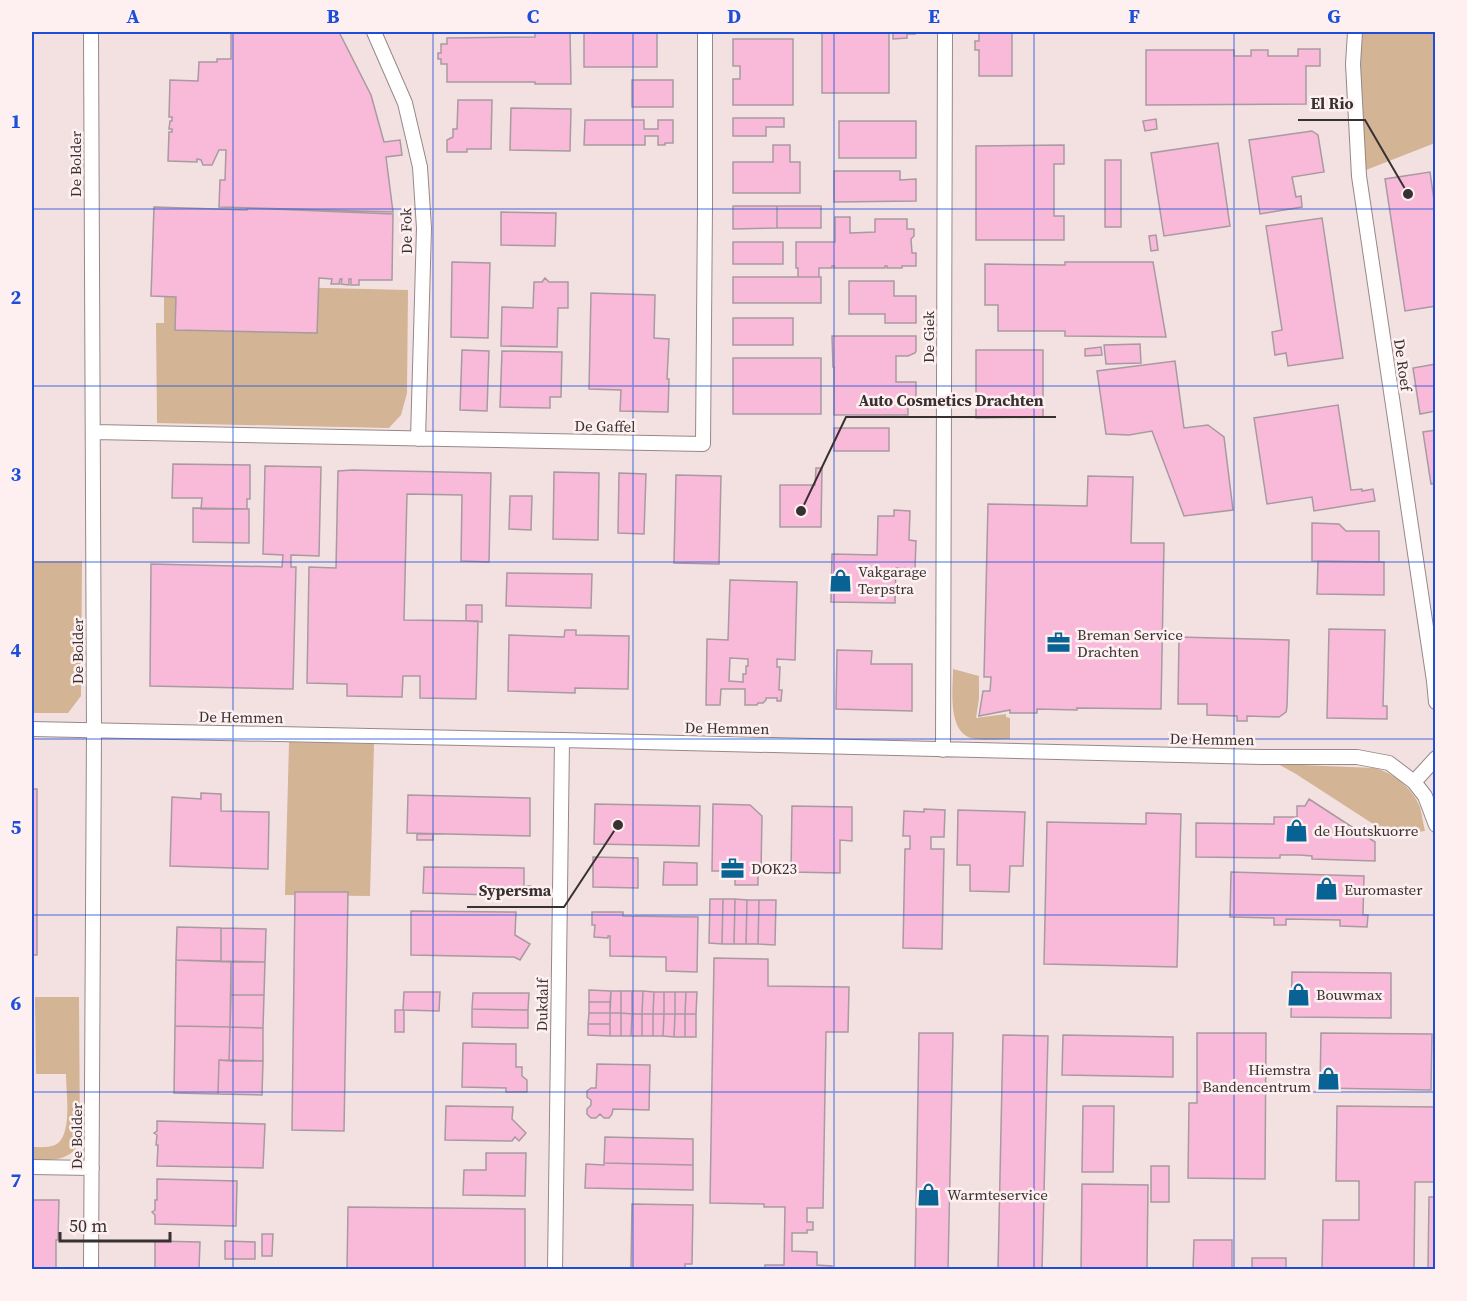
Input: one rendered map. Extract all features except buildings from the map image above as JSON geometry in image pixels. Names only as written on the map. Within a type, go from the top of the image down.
[{"type":"street","name":"De Bolder","points":[[91,32],[94,432],[92,1269]]},
{"type":"street","name":"De Fok","points":[[374,32],[405,103],[420,167],[424,228],[418,439]]},
{"type":"street","name":"De Gaffel","points":[[94,432],[703,444],[705,32]]},
{"type":"street","name":"De Giek","points":[[944,750],[945,32]]},
{"type":"street","name":"De Roef","points":[[1355,32],[1353,64],[1359,176],[1436,702]]},
{"type":"street","name":"De Hemmen","points":[[32,729],[1262,757],[1357,757],[1389,763],[1414,782],[1425,796],[1436,825]]},
{"type":"street","name":"Dukdalf","points":[[555,1269],[562,740]]},
{"type":"street","points":[[1414,782],[1436,758]]},
{"type":"street","points":[[32,1167],[93,1168]]},
{"type":"shaded area","points":[[1360,32],[1436,32],[1435,143],[1366,170],[1358,98]]},
{"type":"shaded area","points":[[164,284],[408,290],[407,393],[401,415],[389,428],[157,423],[156,323],[164,323]]},
{"type":"shaded area","points":[[32,561],[82,561],[81,696],[68,713],[32,713]]},
{"type":"shaded area","points":[[953,669],[979,676],[976,718],[1006,714],[1006,717],[1010,718],[1010,739],[979,739],[963,734],[958,727],[953,708]]},
{"type":"shaded area","points":[[289,742],[374,744],[370,896],[285,895]]},
{"type":"shaded area","points":[[1278,764],[1374,768],[1388,773],[1407,788],[1417,800],[1425,831],[1399,833],[1384,831]]},
{"type":"shaded area","points":[[35,997],[79,997],[80,1141],[71,1153],[53,1160],[32,1160],[32,1147],[55,1145],[61,1140],[67,1113],[66,1074],[36,1074]]},
{"type":"place","name":"El Rio","points":[[1408,194]]},
{"type":"place","name":"Auto Cosmetics Drachten","points":[[801,511]]},
{"type":"place","name":"Vakgarage Terpstra","points":[[840,580]]},
{"type":"place","name":"Breman Service Drachten","points":[[1059,643]]},
{"type":"place","name":"Sypersma","points":[[618,825]]},
{"type":"place","name":"de Houtskuorre","points":[[1296,830]]},
{"type":"place","name":"DOK23","points":[[733,868]]},
{"type":"place","name":"Euromaster","points":[[1326,889]]},
{"type":"place","name":"Bouwmax","points":[[1298,994]]},
{"type":"place","name":"Hiemstra Bandencentrum","points":[[1329,1078]]},
{"type":"place","name":"Warmteservice","points":[[929,1194]]}]
